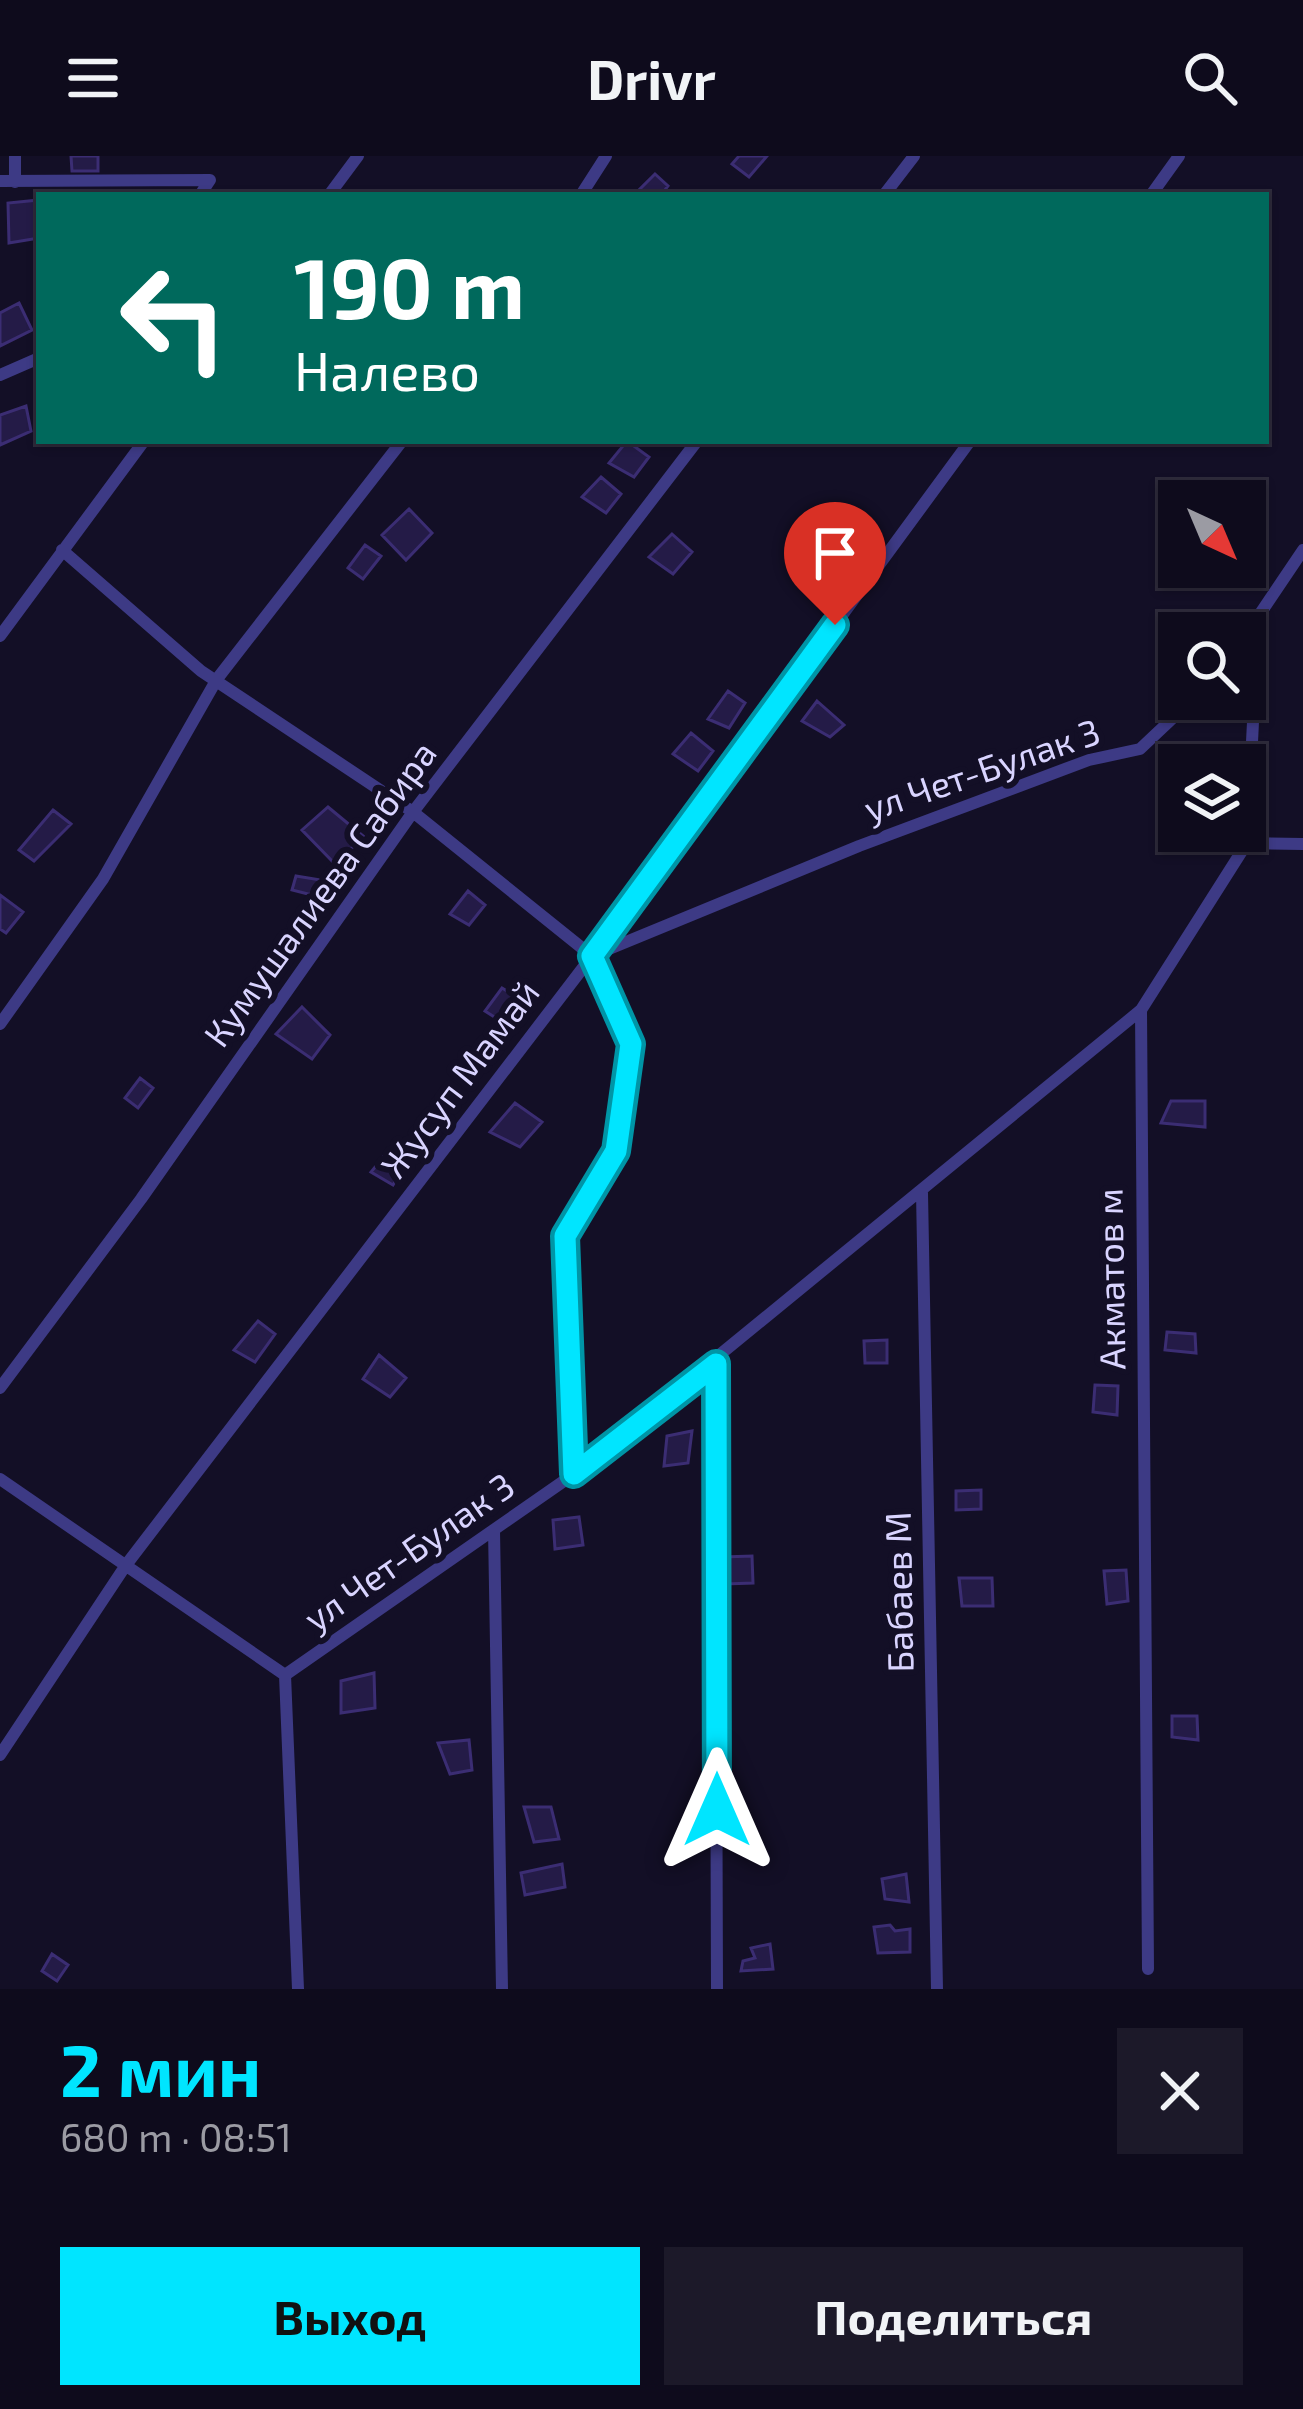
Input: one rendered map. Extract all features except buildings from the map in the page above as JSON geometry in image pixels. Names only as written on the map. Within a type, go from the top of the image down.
[{"type":"street","points":[[15,156],[7,182],[210,180],[202,192]]},
{"type":"street","points":[[331,192],[358,156]]},
{"type":"street","points":[[583,192],[606,156]]},
{"type":"street","points":[[886,192],[914,156]]},
{"type":"street","points":[[1153,192],[1180,156]]},
{"type":"street","points":[[0,374],[36,359]]},
{"type":"street","points":[[0,636],[142,444]]},
{"type":"street","points":[[0,1024],[103,879],[218,679],[400,444]]},
{"type":"street","name":"Кумушалиева Сабира","points":[[0,1388],[141,1199],[413,812],[695,444]]},
{"type":"street","name":"Жусуп Мамай","points":[[0,1755],[126,1565],[592,956],[968,444]]},
{"type":"street","points":[[62,550],[201,671],[413,812],[592,956],[631,1044],[616,1151],[565,1236],[574,1474]]},
{"type":"street","points":[[1263,612],[1303,550]]},
{"type":"street","name":"ул Чет-Булак 3","points":[[592,956],[859,846],[1088,760],[1140,749],[1171,720]]},
{"type":"street","points":[[1266,843],[1303,844]]},
{"type":"street","points":[[1141,1010],[1241,852]]},
{"type":"street","name":"ул Чет-Булак 3","points":[[0,1479],[285,1675],[574,1474],[716,1364],[1141,1010]]},
{"type":"street","name":"Акматов м","points":[[1141,1010],[1148,1969]]},
{"type":"street","name":"Бабаев М","points":[[922,1193],[937,1989]]},
{"type":"street","points":[[716,1364],[717,1989]]},
{"type":"street","points":[[494,1530],[502,1989]]},
{"type":"street","points":[[285,1675],[298,1989]]},
{"type":"route","points":[[717,1810],[716,1364],[574,1474],[565,1236],[616,1151],[631,1044],[592,956],[835,625]]}]
